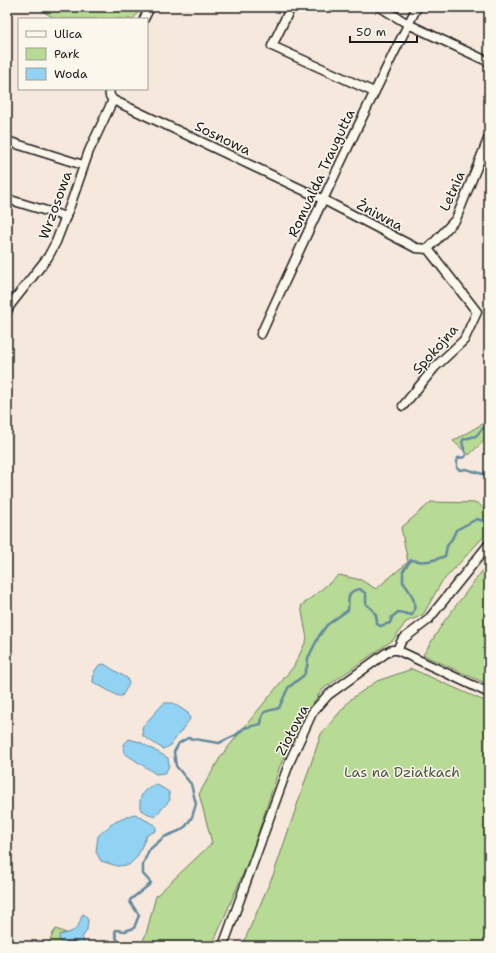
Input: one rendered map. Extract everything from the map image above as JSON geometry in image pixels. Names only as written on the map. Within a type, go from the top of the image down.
[{"type":"street","points":[[144,18],[150,7]]},
{"type":"street","points":[[291,7],[272,46],[374,92]]},
{"type":"street","points":[[380,7],[408,24],[489,62]]},
{"type":"street","name":"Romualda Traugutta","points":[[261,334],[322,199],[417,7]]},
{"type":"street","points":[[109,90],[110,96],[113,100]]},
{"type":"street","name":"Wrzosowa","points":[[7,312],[11,304],[48,257],[56,242],[71,203],[83,165],[113,100]]},
{"type":"street","name":"Sosnowa","points":[[113,100],[322,199]]},
{"type":"street","name":"Letnia","points":[[428,249],[456,219],[489,137]]},
{"type":"street","points":[[7,141],[83,165]]},
{"type":"street","points":[[7,199],[66,217]]},
{"type":"street","name":"Żniwna","points":[[322,199],[416,248],[428,249]]},
{"type":"street","name":"Spokojna","points":[[403,406],[435,367],[464,340],[477,312],[428,249]]},
{"type":"street","name":"Ziołowa","points":[[223,946],[290,761],[312,713],[328,695],[386,653],[392,650],[397,650],[402,640],[428,620],[489,544]]},
{"type":"street","points":[[397,650],[489,693]]},
{"type":"green space","points":[[35,7],[143,7],[134,18],[54,18]]},
{"type":"green space","points":[[489,420],[489,436],[469,455],[453,441]]},
{"type":"green space","points":[[431,502],[478,503],[488,515],[489,531],[441,583],[423,615],[406,622],[393,640],[323,689],[298,724],[280,766],[251,855],[212,946],[140,946],[146,934],[156,896],[212,843],[199,794],[221,756],[294,666],[307,639],[301,606],[339,575],[361,580],[376,589],[408,562],[401,528]]},
{"type":"green space","points":[[489,562],[489,685],[423,655],[445,620]]},
{"type":"green space","name":"Las na Działkach","points":[[412,669],[489,703],[489,946],[242,946],[274,873],[321,734],[351,699],[377,681]]},
{"type":"green space","points":[[56,929],[66,933],[59,935],[75,941],[82,946],[48,946]]},
{"type":"water","points":[[104,664],[127,678],[129,684],[122,696],[118,696],[93,682],[94,672],[99,665]]},
{"type":"water","points":[[164,703],[173,703],[188,713],[190,719],[170,746],[163,749],[143,736],[142,727]]},
{"type":"water","points":[[129,739],[140,742],[168,758],[169,766],[165,773],[156,774],[124,753],[123,745]]},
{"type":"water","points":[[156,784],[169,792],[170,800],[154,817],[140,809],[140,800],[145,790]]},
{"type":"water","points":[[135,814],[156,826],[156,831],[147,835],[137,857],[129,865],[117,866],[101,861],[96,852],[98,836],[113,823]]},
{"type":"water","points":[[84,914],[88,920],[87,930],[82,938],[87,946],[74,941],[70,943],[60,942],[59,935],[75,930],[79,925],[82,915]]},
{"type":"waterway","points":[[489,426],[482,429],[476,436],[464,439],[462,442],[466,455],[465,457],[458,458],[457,461],[457,468],[460,470],[466,469],[486,475],[489,474]]},
{"type":"waterway","points":[[116,946],[118,942],[115,933],[116,930],[125,931],[134,928],[139,915],[130,900],[151,883],[143,874],[143,864],[149,850],[164,837],[179,831],[186,826],[192,817],[196,804],[191,784],[176,766],[174,752],[179,743],[188,738],[219,743],[236,735],[244,728],[261,724],[264,713],[279,708],[288,688],[304,675],[308,658],[319,636],[327,625],[348,610],[349,596],[352,591],[360,589],[366,594],[366,604],[374,612],[377,624],[380,626],[390,623],[392,617],[398,612],[412,615],[415,606],[413,598],[403,582],[403,571],[411,560],[428,561],[445,556],[447,546],[456,530],[477,519],[486,522],[489,521]]},
{"type":"waterway","points":[[93,946],[100,946]]}]
